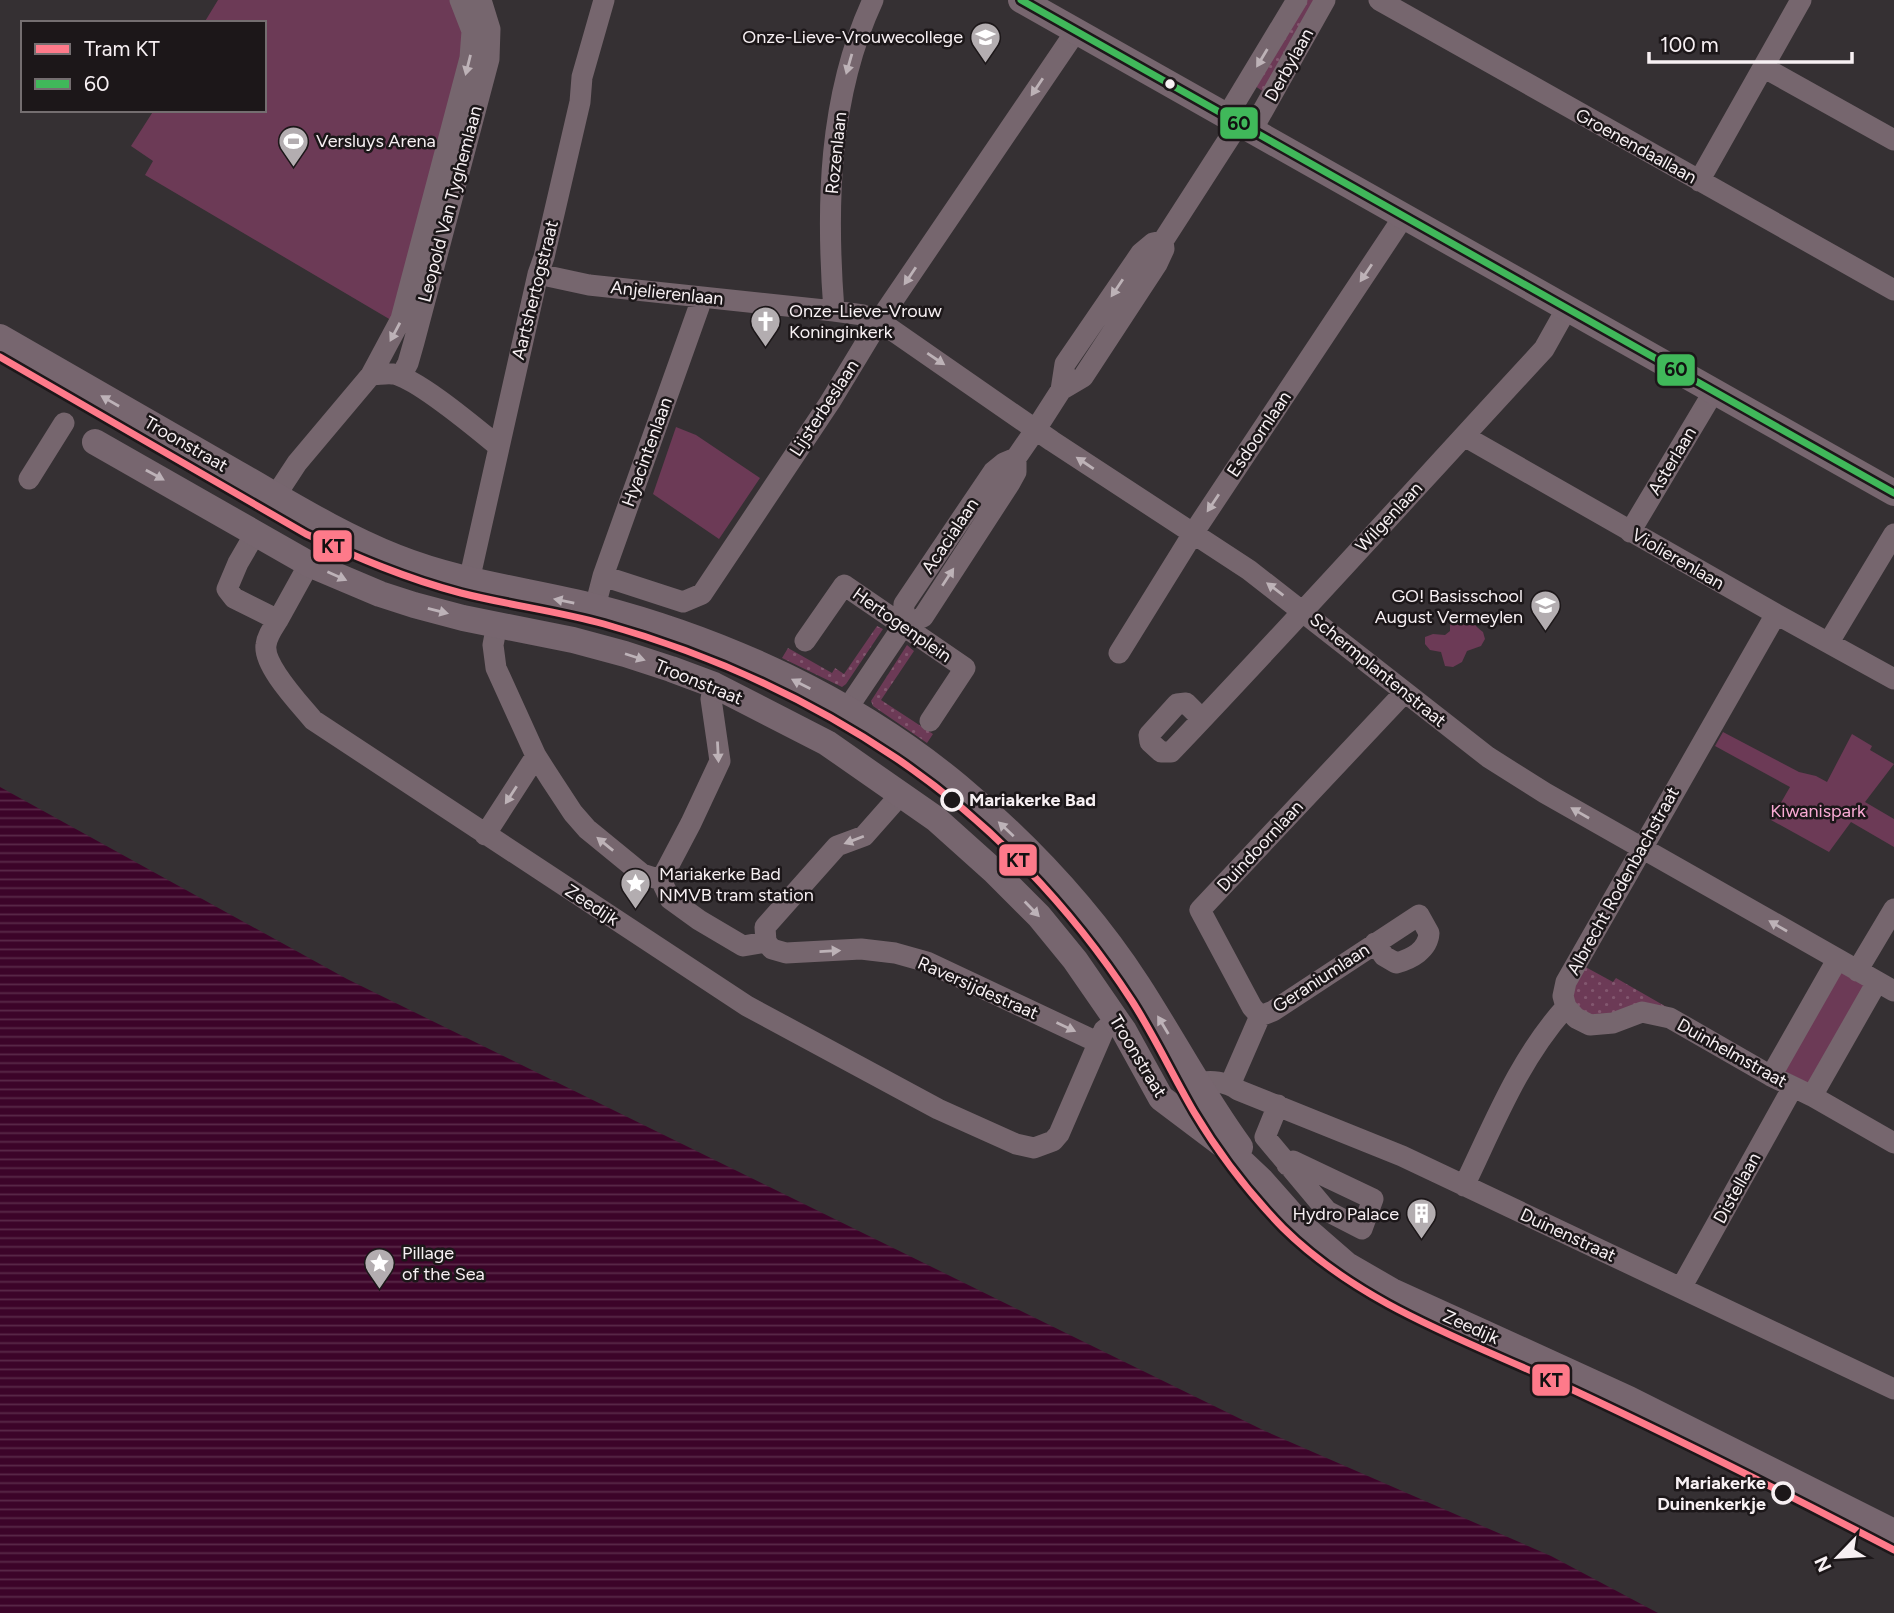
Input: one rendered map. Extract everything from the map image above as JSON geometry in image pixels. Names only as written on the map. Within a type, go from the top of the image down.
[{"type":"main road","points":[[1021,0],[1894,493]]},
{"type":"main road","name":"Troonstraat","points":[[0,337],[351,537],[392,556],[469,581],[595,607],[710,643],[772,670],[884,731],[956,784],[1018,841],[1089,919],[1136,981],[1203,1095],[1195,1113],[1178,1112],[1161,1098],[1117,1020],[1075,960],[1039,916],[936,819],[828,743],[714,685],[625,653],[414,605],[380,594],[309,564],[95,442]]},
{"type":"main road","points":[[256,532],[276,495]]},
{"type":"main road","name":"Acacialaan","points":[[828,743],[847,709]]},
{"type":"main road","name":"Zeedijk","points":[[1203,1095],[1262,1181]]},
{"type":"main road","name":"Zeedijk","points":[[1178,1112],[1226,1147],[1262,1181],[1301,1225],[1346,1265],[1362,1275],[1629,1399],[1894,1532]]},
{"type":"street","name":"Leopold Van Tyghemlaan","points":[[276,495],[298,463],[371,375],[401,319],[470,58],[472,31],[460,0]]},
{"type":"street","name":"Leopold Van Tyghemlaan","points":[[401,376],[414,342],[489,59],[490,29],[481,0]]},
{"type":"street","name":"Aartshertogstraat","points":[[469,581],[498,446],[580,102],[582,78],[604,0]]},
{"type":"street","name":"Rozenlaan","points":[[834,311],[830,253],[831,194],[837,120],[847,68],[873,0]]},
{"type":"street","name":"Derbylaan","points":[[1240,123],[1297,0]]},
{"type":"street","name":"Derbylaan","points":[[1240,123],[1325,0]]},
{"type":"street","name":"Groenendaallaan","points":[[1379,0],[1894,290]]},
{"type":"street","points":[[1699,181],[1801,0]]},
{"type":"street","name":"Lijsterbeslaan","points":[[603,576],[682,602],[702,594],[830,402],[879,321],[1076,31]]},
{"type":"street","points":[[1763,67],[1894,140]]},
{"type":"street","name":"Acacialaan","points":[[847,709],[904,626],[904,604],[993,472],[1016,458],[1061,390],[1083,377],[1157,264],[1164,250],[1163,241],[1240,123]]},
{"type":"street","name":"Esdoornlaan","points":[[1119,653],[1194,532],[1404,216]]},
{"type":"street","name":"Anjelierenlaan","points":[[538,274],[589,285],[834,311],[863,315],[879,321]]},
{"type":"street","name":"Hyacintenlaan","points":[[595,607],[603,576],[699,307],[700,297]]},
{"type":"street","name":"Wilgenlaan","points":[[1202,719],[1545,349],[1567,308]]},
{"type":"street","name":"Schermplantenstraat","points":[[879,321],[1114,482],[1194,532],[1303,611],[1488,757],[1545,793],[1886,987]]},
{"type":"street","points":[[371,375],[401,376],[442,402],[498,446]]},
{"type":"street","name":"Asterlaan","points":[[1630,531],[1714,391]]},
{"type":"street","points":[[29,479],[64,422]]},
{"type":"street","name":"Violierenlaan","points":[[1464,436],[1894,679]]},
{"type":"street","points":[[256,532],[238,563],[228,589],[234,598],[278,620],[309,564]]},
{"type":"street","points":[[1829,642],[1894,534]]},
{"type":"street","name":"Hertogenplein","points":[[805,641],[844,584],[965,668],[930,721]]},
{"type":"street","name":"Albrecht Rodenbachstraat","points":[[1566,1007],[1563,996],[1566,982],[1776,614]]},
{"type":"street","name":"Zeedijk","points":[[278,620],[267,639],[266,654],[275,671],[313,720],[747,1006],[938,1109],[1016,1144],[1034,1148],[1053,1141],[1059,1135],[1097,1042]]},
{"type":"street","name":"Raversijdestraat","points":[[497,624],[493,645],[496,668],[536,756],[573,813],[587,829],[642,874],[661,880],[670,899],[699,920],[743,946],[766,942],[772,949],[786,953],[862,949],[916,959],[1097,1042]]},
{"type":"street","points":[[661,880],[720,761],[711,699],[714,685]]},
{"type":"street","name":"Duindoornlaan","points":[[1260,1016],[1252,1007],[1200,910],[1404,693]]},
{"type":"street","points":[[485,835],[536,756]]},
{"type":"street","points":[[766,942],[765,927],[837,846],[864,836],[902,793]]},
{"type":"street","points":[[1857,971],[1894,909]]},
{"type":"street","name":"Geraniumlaan","points":[[1236,1088],[1233,1078],[1260,1016],[1273,1011],[1375,943]]},
{"type":"street","points":[[1771,1076],[1837,960]]},
{"type":"street","points":[[1812,1096],[1886,987]]},
{"type":"street","points":[[1464,1186],[1517,1076],[1538,1042],[1566,1007]]},
{"type":"street","name":"Duinhelmstraat","points":[[1566,1007],[1576,1018],[1590,1025],[1613,1023],[1642,1012],[1670,1018],[1894,1143]]},
{"type":"street","points":[[1097,1042],[1104,1030],[1117,1020]]},
{"type":"street","name":"Distellaan","points":[[1681,1288],[1793,1087]]},
{"type":"street","points":[[1203,1095],[1233,1100],[1236,1088]]},
{"type":"street","name":"Duinenstraat","points":[[1236,1088],[1391,1152],[1894,1390]]},
{"type":"street","points":[[1278,1105],[1265,1138],[1287,1165]]},
{"type":"green space","name":"Versluys Arena","points":[[218,0],[456,0],[468,27],[396,323],[145,175],[153,161],[131,146],[153,112],[266,112],[266,21],[205,21]]},
{"type":"green space","points":[[1302,0],[1319,0],[1267,94],[1252,84]]},
{"type":"green space","points":[[676,427],[696,435],[760,478],[719,539],[653,494]]},
{"type":"green space","points":[[1461,611],[1483,632],[1485,639],[1481,646],[1467,651],[1462,662],[1453,667],[1445,666],[1441,652],[1430,650],[1425,644],[1425,637],[1433,634],[1445,635],[1450,631],[1453,616]]},
{"type":"green space","points":[[877,626],[883,629],[842,687],[782,658],[788,648],[832,673],[835,668],[844,674]]},
{"type":"green space","points":[[907,645],[914,651],[881,700],[933,734],[927,743],[873,706],[871,701]]},
{"type":"green space","name":"Kiwanispark","points":[[1723,732],[1799,772],[1827,782],[1852,734],[1872,746],[1870,750],[1894,764],[1865,802],[1894,819],[1894,847],[1851,822],[1829,852],[1771,820],[1790,787],[1715,746]]},
{"type":"green space","points":[[1580,964],[1613,982],[1616,978],[1670,1009],[1598,1022],[1569,1001]]},
{"type":"green space","points":[[1838,971],[1866,985],[1811,1085],[1784,1071]]},
{"type":"shaded area","points":[[0,787],[347,979],[1265,1431],[1551,1556],[1658,1613],[0,1613]]},
{"type":"tram line","name":"KT","points":[[0,357],[306,534],[344,551],[441,587],[586,619],[681,649],[755,679],[862,736],[964,809],[1055,899],[1132,1001],[1194,1112],[1224,1158],[1270,1215],[1314,1256],[1348,1280],[1419,1320],[1652,1428],[1894,1550]]},
{"type":"transit line","name":"60","points":[[1021,0],[1894,493]]},
{"type":"place","name":"Onze-Lieve-Vrouwecollege","points":[[986,64]]},
{"type":"place","name":"Versluys Arena","points":[[293,168]]},
{"type":"place","name":"Onze-Lieve-Vrouw Koninginkerk","points":[[766,348]]},
{"type":"place","name":"GO! Basisschool August Vermeylen","points":[[1546,633]]},
{"type":"place","name":"Mariakerke Bad","points":[[952,800]]},
{"type":"place","name":"Mariakerke Bad NMVB tram station","points":[[636,911]]},
{"type":"place","name":"Hydro Palace","points":[[1422,1241]]},
{"type":"place","name":"Pillage of the Sea","points":[[379,1290]]},
{"type":"place","name":"Mariakerke Duinenkerkje","points":[[1783,1493]]}]
